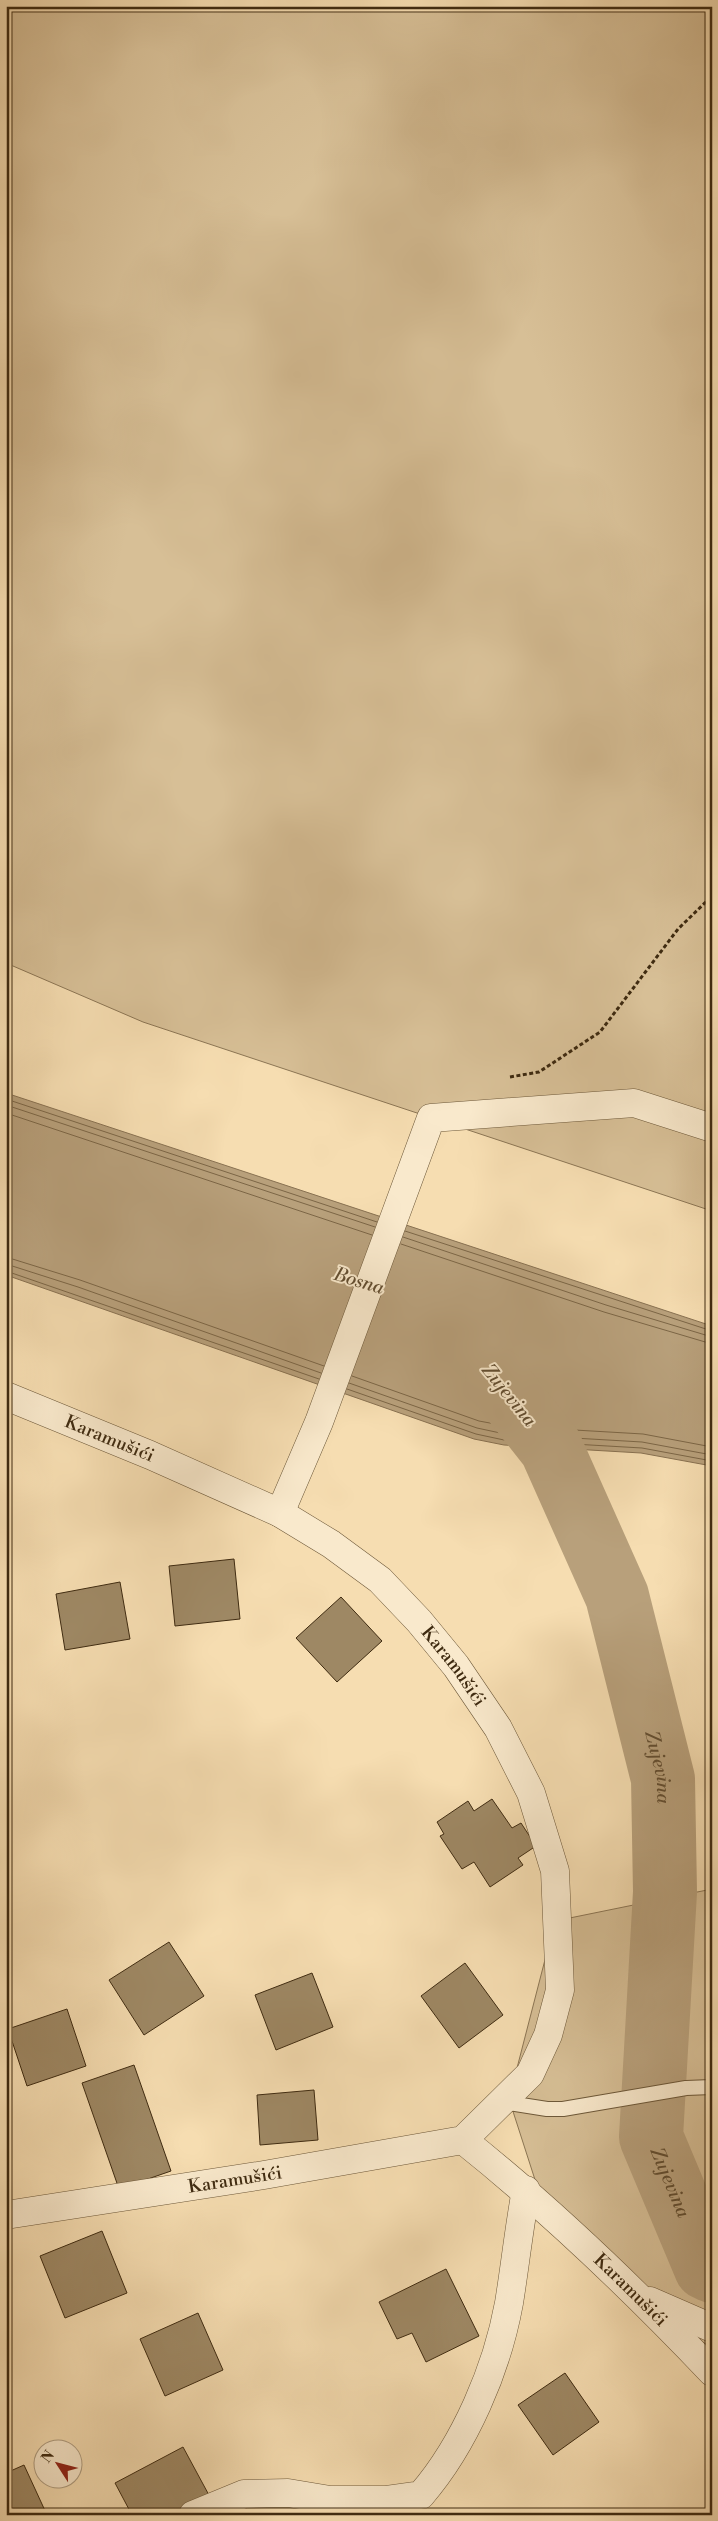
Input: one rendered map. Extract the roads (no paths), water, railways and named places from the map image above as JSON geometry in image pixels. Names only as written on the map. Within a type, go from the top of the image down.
[{"type":"street","points":[[280,1513],[319,1422],[431,1118],[634,1104],[712,1128]]},
{"type":"street","name":"Karamušići","points":[[6,1396],[150,1455],[280,1513],[332,1544],[380,1580],[419,1621],[456,1666],[498,1728],[531,1793],[555,1871],[560,1990],[548,2035],[530,2074],[463,2140],[264,2176],[6,2215]]},
{"type":"street","name":"Karamušići","points":[[463,2140],[526,2190],[640,2296],[712,2372]]},
{"type":"street","points":[[193,2515],[244,2494],[288,2493],[328,2508],[421,2495],[436,2478],[488,2381],[508,2304],[526,2190]]},
{"type":"street","points":[[640,2296],[712,2328]]},
{"type":"lane","points":[[502,2102],[548,2109],[563,2109],[686,2088],[712,2087]]},
{"type":"water","name":"Bosna","points":[[6,1093],[712,1326],[712,1466],[641,1453],[504,1445],[474,1439],[6,1275]]},
{"type":"waterway","name":"Zujevina","points":[[497,1380],[551,1448],[617,1596],[663,1779],[665,1892],[651,2137],[706,2268],[712,2271]]}]
